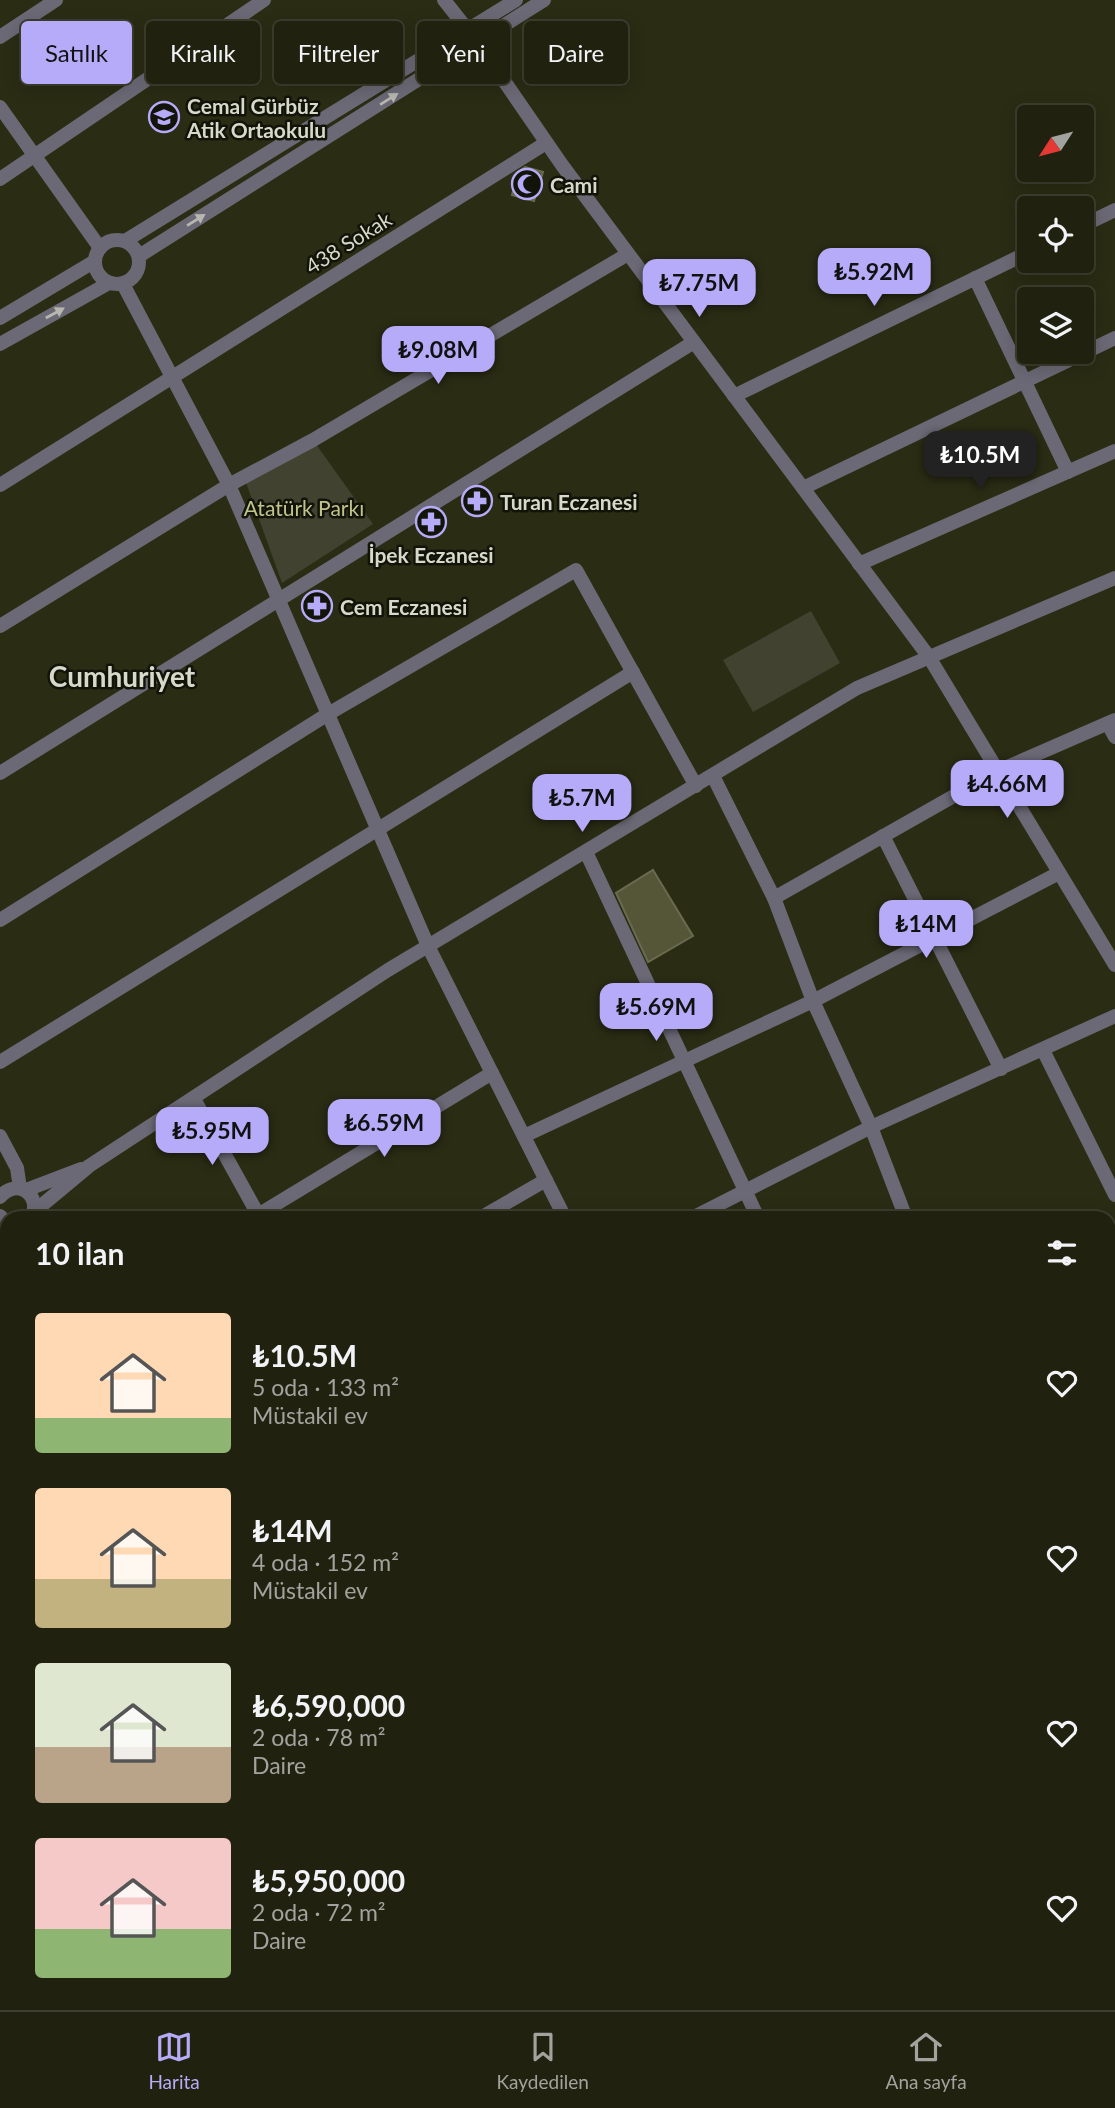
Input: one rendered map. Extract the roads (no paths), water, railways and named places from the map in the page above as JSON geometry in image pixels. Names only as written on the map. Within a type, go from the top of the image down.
[{"type":"street","points":[[0,37],[56,0]]},
{"type":"street","points":[[0,179],[264,0]]},
{"type":"street","points":[[444,0],[461,21]]},
{"type":"street","points":[[482,21],[516,0]]},
{"type":"street","points":[[510,22],[544,0]]},
{"type":"street","points":[[125,241],[417,61]]},
{"type":"street","points":[[139,256],[417,81]]},
{"type":"street","points":[[506,84],[546,143],[929,657],[1115,965]]},
{"type":"street","points":[[0,107],[36,157],[97,254],[99,274],[116,283],[173,377],[229,485],[428,946],[562,1211]]},
{"type":"street","name":"438 Sokak","points":[[0,485],[546,143]]},
{"type":"street","points":[[1094,220],[1115,210]]},
{"type":"street","points":[[0,318],[97,254],[111,240],[125,241],[139,256],[138,270],[134,276],[0,344]]},
{"type":"street","points":[[0,626],[229,485],[313,440],[628,254]]},
{"type":"street","points":[[734,396],[1017,258]]},
{"type":"street","points":[[975,278],[1068,472]]},
{"type":"street","points":[[803,488],[1115,338]]},
{"type":"street","points":[[0,773],[694,342]]},
{"type":"street","points":[[859,564],[1115,451]]},
{"type":"street","points":[[0,920],[328,714],[576,570],[696,786]]},
{"type":"street","points":[[39,1211],[89,1167],[387,970],[857,688],[1115,578]]},
{"type":"street","points":[[0,1062],[633,672]]},
{"type":"street","points":[[774,898],[998,771],[1112,727]]},
{"type":"street","points":[[713,776],[774,898],[813,1001],[871,1127],[903,1211]]},
{"type":"street","points":[[883,836],[1001,1069]]},
{"type":"street","points":[[586,852],[755,1211]]},
{"type":"street","points":[[524,1136],[813,1001],[1059,873]]},
{"type":"street","points":[[706,1211],[871,1127],[1115,1016]]},
{"type":"street","points":[[1043,1049],[1115,1195]]},
{"type":"street","points":[[267,1211],[492,1073]]},
{"type":"street","points":[[194,1099],[256,1211]]},
{"type":"street","points":[[0,1136],[17,1168],[23,1189],[34,1199],[33,1211]]},
{"type":"street","points":[[2,1195],[8,1189],[23,1189],[89,1167]]},
{"type":"street","points":[[0,1178],[2,1195]]},
{"type":"street","points":[[492,1211],[546,1180]]},
{"type":"place","name":"Cemal Gürbüz Atik Ortaokulu","points":[[164,117]]},
{"type":"place","name":"Cami","points":[[527,184]]},
{"type":"place","name":"Turan Eczanesi","points":[[477,501]]},
{"type":"place","name":"İpek Eczanesi","points":[[431,522]]},
{"type":"place","name":"Cem Eczanesi","points":[[317,606]]},
{"type":"district","name":"Cumhuriyet","points":[[122,676]]},
{"type":"park label","name":"Atatürk Parkı","points":[[304,507]]}]
